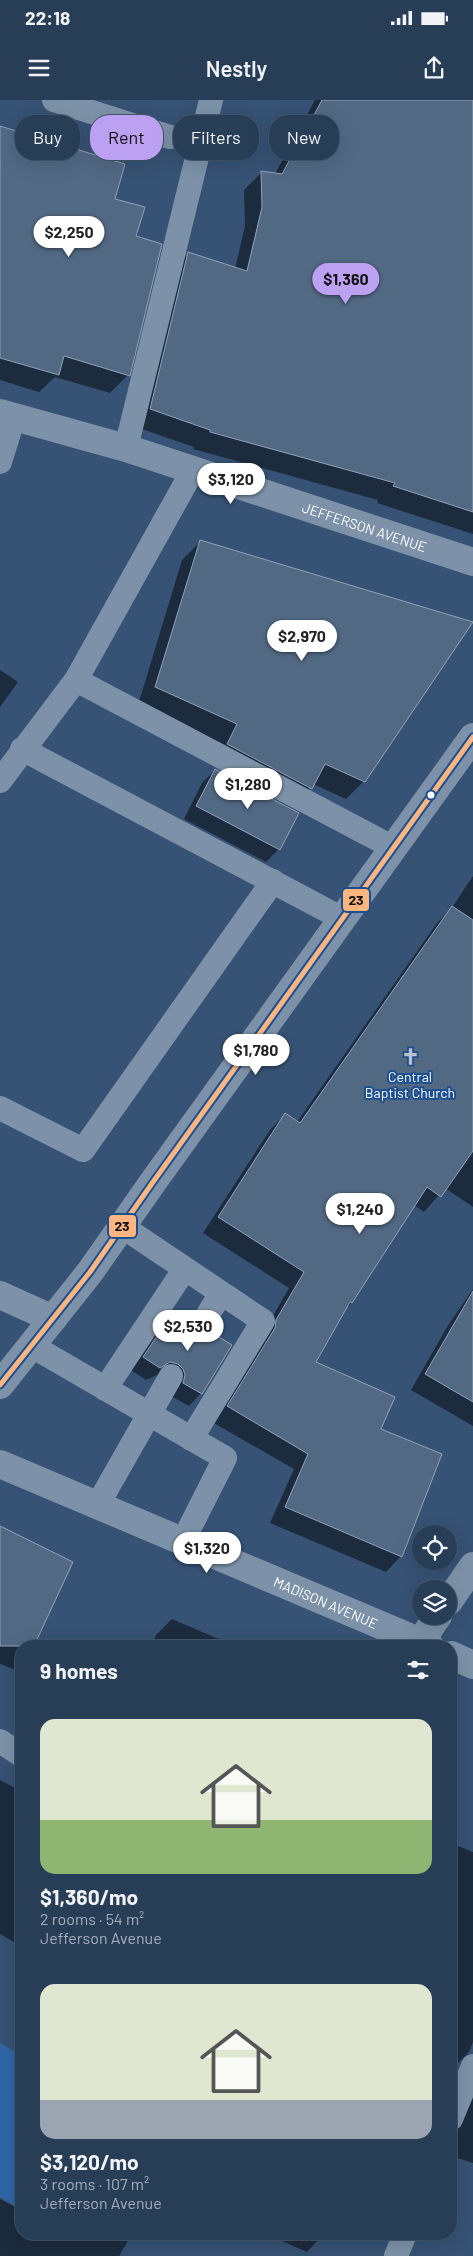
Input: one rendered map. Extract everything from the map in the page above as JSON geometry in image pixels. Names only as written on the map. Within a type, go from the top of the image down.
[{"type":"street","name":"JEFFERSON AVENUE","points":[[7,415],[126,448],[473,562]]},
{"type":"street","points":[[0,1385],[123,1227],[153,1182],[473,738]]},
{"type":"street","points":[[0,1295],[53,1319]]},
{"type":"street","name":"MADISON AVENUE","points":[[0,1464],[416,1640]]},
{"type":"street","points":[[457,1589],[473,1566]]},
{"type":"street","points":[[427,1640],[434,1625]]},
{"type":"street","points":[[457,1658],[473,1665]]},
{"type":"lane","points":[[54,100],[170,137]]},
{"type":"lane","points":[[126,448],[211,100]]},
{"type":"lane","points":[[0,462],[7,415]]},
{"type":"lane","points":[[0,781],[22,749],[76,680],[193,470]]},
{"type":"lane","points":[[76,680],[394,848]]},
{"type":"lane","points":[[22,749],[342,920]]},
{"type":"lane","points":[[0,1108],[83,1150],[272,881]]},
{"type":"lane","points":[[123,1227],[184,1270],[263,1321],[191,1439]]},
{"type":"lane","points":[[105,1389],[184,1270]]},
{"type":"lane","points":[[201,1326],[221,1293]]},
{"type":"lane","points":[[32,1346],[225,1458],[183,1541]]},
{"type":"lane","points":[[97,1506],[172,1376]]},
{"type":"lane","points":[[0,1741],[15,1751]]},
{"type":"lane","points":[[457,2105],[473,2066]]},
{"type":"lane","points":[[396,2256],[403,2240]]},
{"type":"shaded area","points":[[0,2043],[15,2052],[15,2206],[0,2197]]},
{"type":"building","points":[[322,100],[473,100],[473,512],[393,486],[395,483],[210,432],[210,430],[150,409],[188,252],[247,271],[262,207],[261,171],[282,174],[290,160],[339,160],[339,115],[314,115]]},
{"type":"building","points":[[0,126],[15,131],[15,160],[80,160],[80,150],[90,153],[90,160],[112,160],[125,164],[115,199],[145,207],[136,236],[162,244],[130,376],[64,356],[59,375],[0,358]]},
{"type":"building","points":[[200,540],[473,622],[365,782],[325,764],[312,789],[227,744],[237,724],[155,687]]},
{"type":"building","points":[[215,769],[299,813],[280,850],[196,806]]},
{"type":"building","points":[[452,906],[473,920],[473,1151],[441,1197],[427,1187],[352,1303],[350,1302],[316,1362],[395,1397],[381,1429],[442,1454],[414,1525],[412,1525],[412,1531],[402,1557],[285,1507],[308,1454],[227,1406],[275,1328],[276,1320],[304,1272],[218,1217],[285,1113],[300,1123]]},
{"type":"building","points":[[473,1291],[473,1402],[425,1374]]},
{"type":"building","points":[[174,1310],[189,1319],[187,1326],[189,1333],[193,1337],[201,1340],[208,1338],[213,1333],[232,1345],[202,1394],[183,1383],[185,1375],[183,1369],[178,1364],[170,1362],[160,1368],[143,1357]]},
{"type":"building","points":[[0,1526],[73,1562],[37,1640],[15,1640],[15,1646],[0,1646]]},
{"type":"transit line","name":"23","points":[[0,1385],[90,1272],[473,737]]},
{"type":"place","name":"Central Baptist Church","points":[[410,1056]]}]
